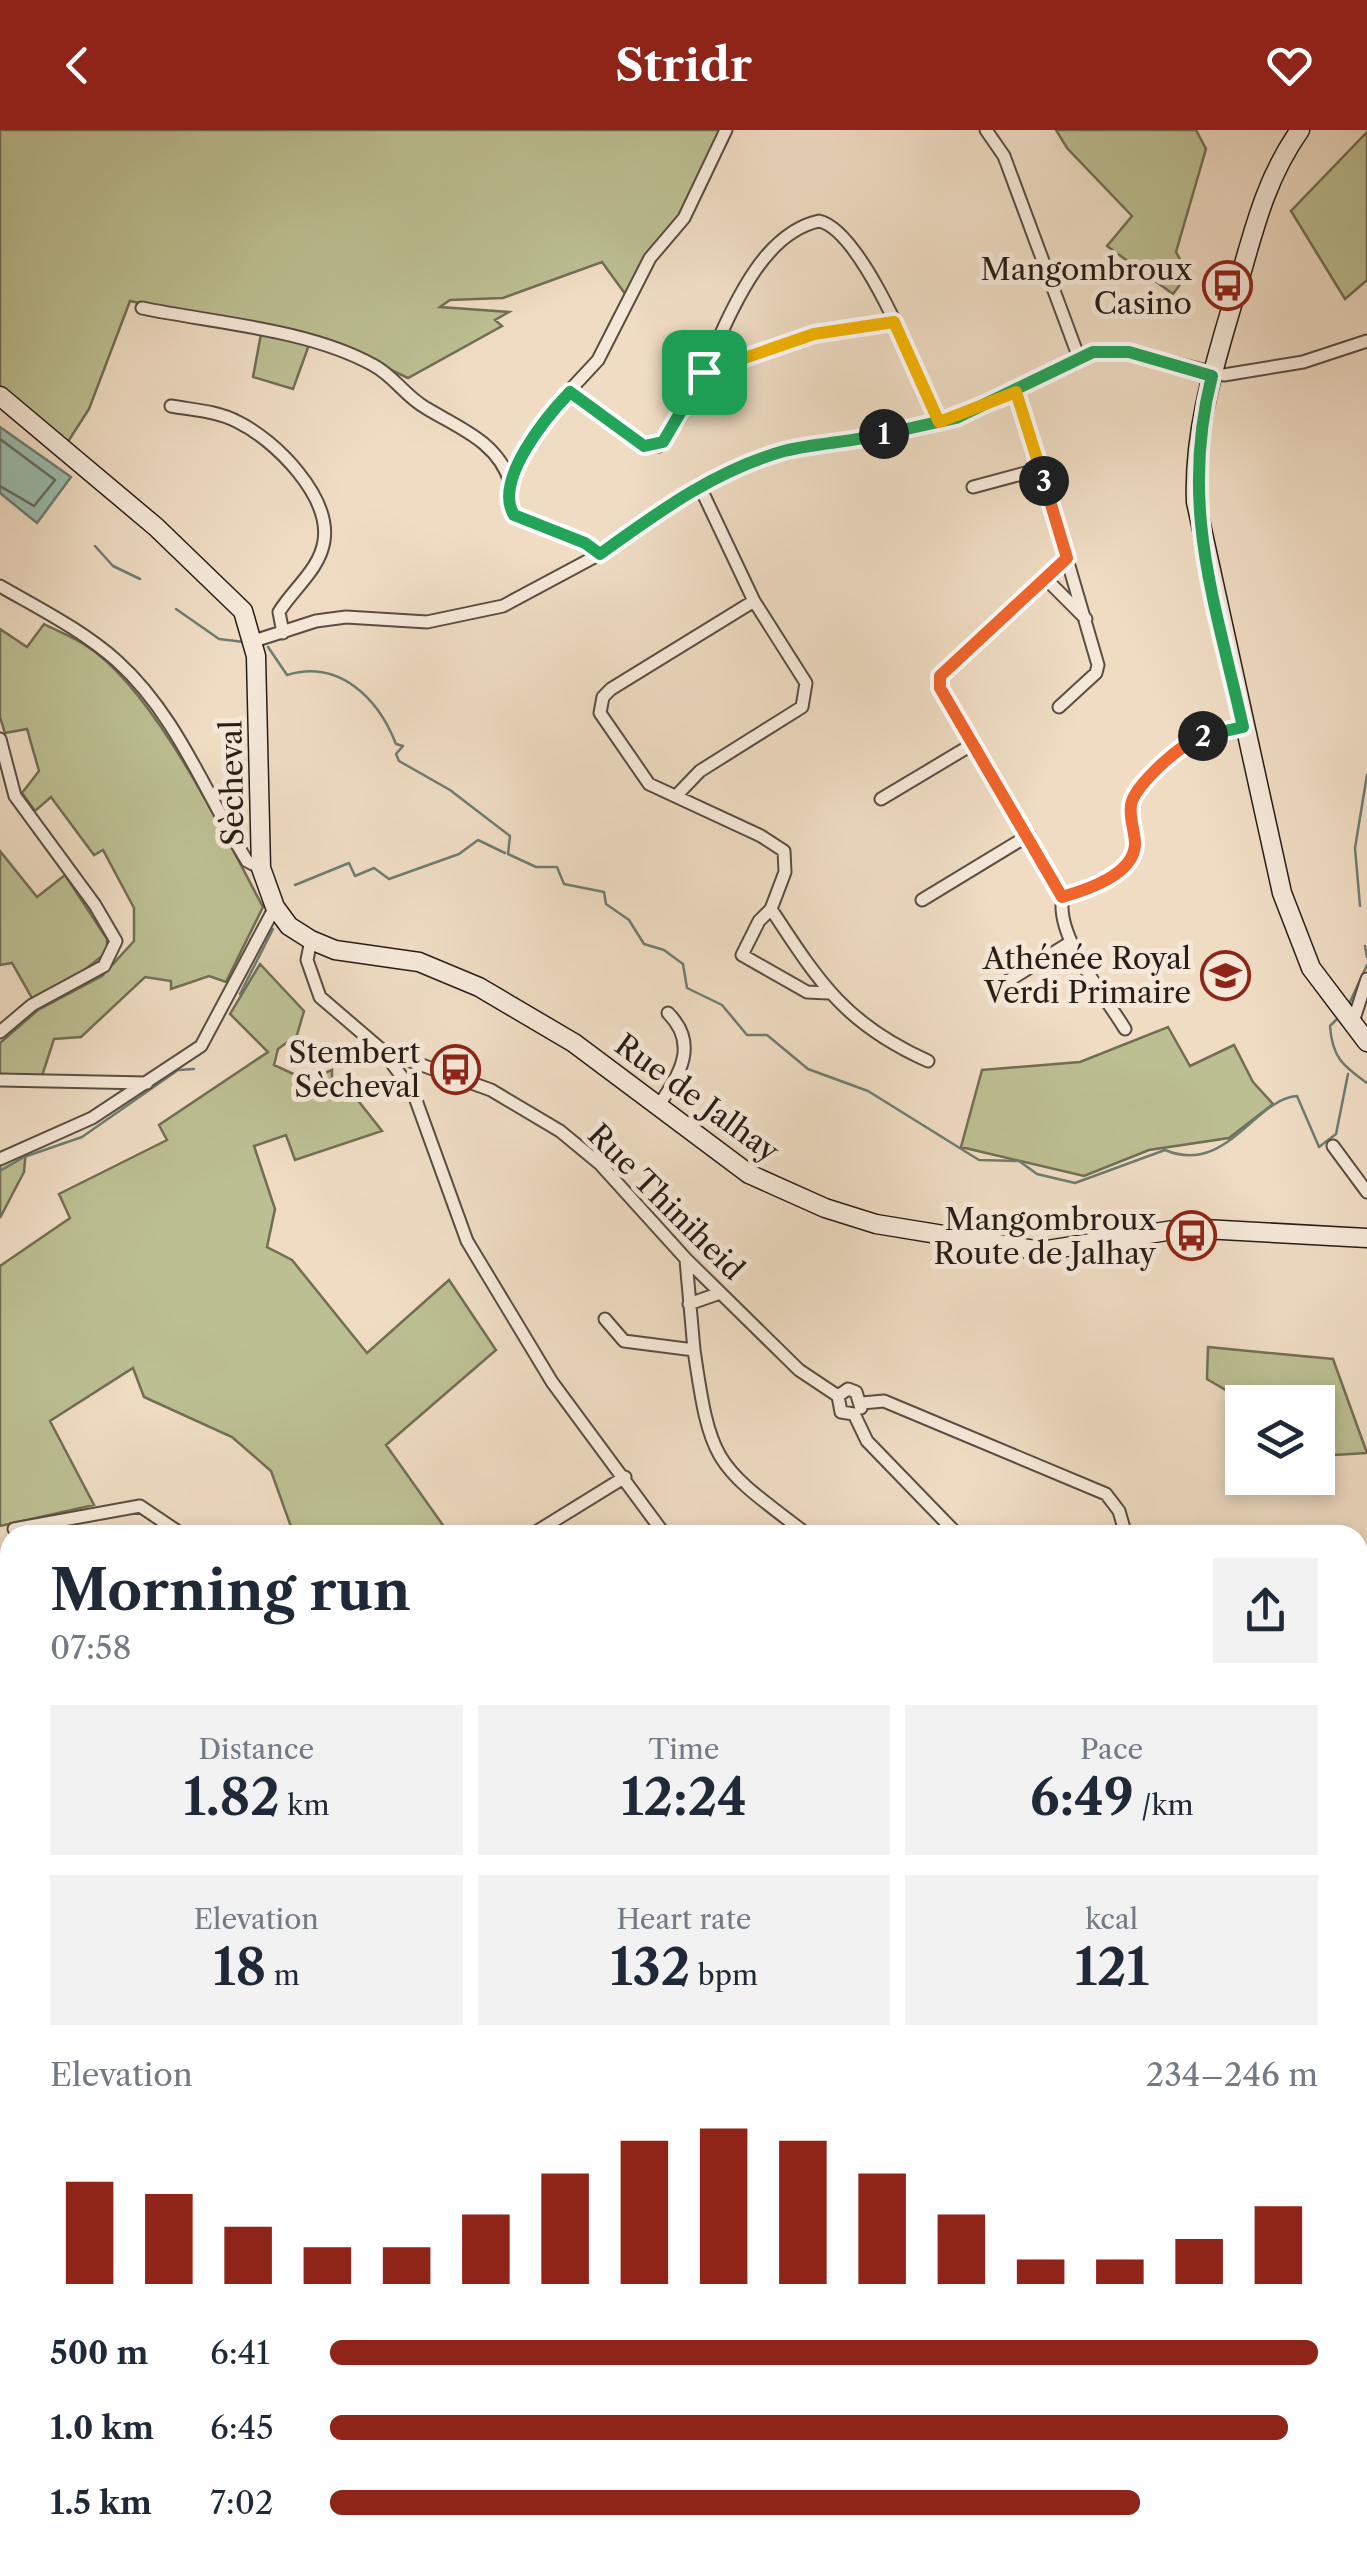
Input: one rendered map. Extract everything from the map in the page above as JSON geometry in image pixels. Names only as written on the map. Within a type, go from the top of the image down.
[{"type":"main road","points":[[1300,130],[1263,196],[1212,376],[1198,446],[1196,502],[1243,727],[1295,934],[1323,988],[1367,1042]]},
{"type":"main road","points":[[0,396],[217,581],[242,611],[255,649]]},
{"type":"main road","name":"Sècheval","points":[[255,649],[261,868],[275,907]]},
{"type":"main road","points":[[275,907],[289,926],[311,940]]},
{"type":"main road","name":"Rue de Jalhay","points":[[311,940],[335,950],[419,962],[455,975],[549,1027],[722,1156],[786,1192],[844,1214],[924,1235],[1040,1250],[1186,1228],[1367,1238]]},
{"type":"street","points":[[600,554],[585,543],[514,515],[506,498],[510,482],[545,418],[598,360],[650,258],[684,218],[726,130]]},
{"type":"street","points":[[986,130],[1004,156],[1079,358]]},
{"type":"street","points":[[570,392],[644,446],[652,448],[663,442],[704,372],[752,274],[805,224],[819,221],[838,229],[894,322],[939,422]]},
{"type":"street","points":[[142,308],[295,337],[373,365],[422,406],[483,441],[505,468],[510,482]]},
{"type":"street","points":[[704,372],[814,334],[894,322]]},
{"type":"street","points":[[255,649],[284,632],[346,617],[427,622],[470,616],[533,592],[600,554],[700,487],[784,452],[939,422],[1016,392],[1093,352],[1129,352],[1212,376],[1304,362],[1367,341]]},
{"type":"street","points":[[1016,392],[1098,656],[1096,673],[1059,706]]},
{"type":"street","points":[[171,406],[240,422],[272,447],[314,498],[325,540],[319,559],[279,612],[284,632]]},
{"type":"street","points":[[973,487],[1040,469]]},
{"type":"street","points":[[676,796],[700,771],[802,707],[807,696],[806,683],[754,601],[700,487]]},
{"type":"street","points":[[1067,558],[940,676],[940,688],[1029,835],[1062,897],[1058,915],[1071,942],[1125,1029]]},
{"type":"street","points":[[1047,580],[1088,621]]},
{"type":"street","points":[[0,586],[91,640],[120,663],[166,718],[247,860],[261,868]]},
{"type":"street","points":[[754,601],[602,697],[600,713],[632,765],[649,784],[776,843],[784,851],[786,872],[771,909],[759,921],[742,955],[807,992],[828,994]]},
{"type":"street","points":[[1062,897],[1114,874],[1131,858],[1135,846],[1131,802],[1136,792],[1184,745],[1243,727]]},
{"type":"street","points":[[0,739],[15,796],[116,941],[104,966],[32,1005],[0,1032]]},
{"type":"street","points":[[881,799],[973,744]]},
{"type":"street","points":[[922,900],[1029,835]]},
{"type":"street","points":[[0,1159],[92,1118],[201,1046],[275,907]]},
{"type":"street","points":[[771,909],[828,994],[876,1034],[928,1061]]},
{"type":"street","points":[[311,940],[307,960],[320,996],[383,1052],[413,1092],[467,1241],[552,1382],[658,1525]]},
{"type":"street","points":[[1003,984],[1071,942]]},
{"type":"street","points":[[1352,1026],[1367,979]]},
{"type":"street","points":[[658,1105],[674,1082],[686,1046],[684,1032],[668,1013]]},
{"type":"street","name":"Rue Thiniheid","points":[[383,1052],[491,1090],[560,1131],[600,1164],[686,1260],[800,1370],[838,1396]]},
{"type":"street","points":[[0,1080],[147,1083]]},
{"type":"street","points":[[1332,1146],[1367,1192]]},
{"type":"street","points":[[686,1260],[704,1420],[720,1462],[747,1490],[794,1525]]},
{"type":"street","points":[[690,1304],[720,1293]]},
{"type":"street","points":[[605,1318],[624,1340],[694,1350]]},
{"type":"street","name":"Rue Thiniheid","points":[[838,1396],[852,1390],[858,1409]]},
{"type":"street","name":"Rue Thiniheid","points":[[838,1396],[838,1409],[858,1409],[884,1400],[1106,1494],[1119,1510],[1123,1525]]},
{"type":"street","points":[[858,1409],[867,1442],[948,1525]]},
{"type":"street","points":[[547,1525],[625,1478]]},
{"type":"street","points":[[40,1525],[140,1506],[168,1525]]},
{"type":"shaded area","points":[[0,130],[721,130],[680,216],[626,295],[602,262],[503,298],[450,300],[440,307],[509,312],[495,320],[502,326],[408,378],[341,346],[130,301],[89,409],[64,448],[0,398]]},
{"type":"shaded area","points":[[1056,130],[1196,130],[1206,149],[1176,252],[1188,274],[1173,294],[1107,246],[1132,216],[1067,148]]},
{"type":"shaded area","points":[[1367,132],[1367,280],[1345,299],[1291,211]]},
{"type":"shaded area","points":[[261,334],[309,345],[293,389],[253,377]]},
{"type":"shaded area","points":[[44,624],[85,645],[136,694],[208,803],[263,907],[226,982],[209,976],[171,989],[171,981],[145,977],[81,1037],[54,1039],[42,1076],[0,1075],[0,1043],[38,1010],[102,976],[134,941],[134,908],[103,850],[94,855],[51,797],[35,811],[22,793],[39,771],[27,729],[5,733],[0,717],[0,629],[27,647]]},
{"type":"shaded area","points":[[0,851],[37,897],[65,875],[107,939],[107,952],[82,972],[32,998],[12,963],[0,965]]},
{"type":"shaded area","points":[[260,964],[304,1011],[297,1035],[278,1049],[274,1065],[300,1077],[298,1087],[319,1093],[325,1073],[332,1070],[332,1086],[345,1084],[382,1131],[295,1160],[286,1135],[254,1146],[275,1209],[267,1247],[292,1260],[367,1353],[449,1280],[496,1350],[386,1445],[443,1525],[290,1525],[271,1471],[232,1437],[144,1397],[133,1368],[50,1421],[94,1505],[0,1525],[0,1266],[70,1218],[59,1194],[167,1140],[159,1125],[268,1052],[230,1014]]},
{"type":"shaded area","points":[[1168,1027],[1190,1066],[1234,1045],[1253,1082],[1273,1104],[1229,1138],[1149,1150],[1084,1176],[961,1147],[982,1070],[1080,1062]]},
{"type":"shaded area","points":[[26,1150],[24,1172],[0,1218],[0,1162]]},
{"type":"shaded area","points":[[1208,1347],[1333,1359],[1367,1453],[1335,1455],[1335,1385],[1225,1385],[1225,1390],[1207,1379]]},
{"type":"water","points":[[0,427],[71,477],[37,523],[0,493]]},
{"type":"waterway","points":[[95,546],[113,566],[140,579]]},
{"type":"waterway","points":[[176,609],[219,639],[244,642]]},
{"type":"waterway","points":[[268,647],[287,675],[323,673],[354,686],[379,712],[396,744],[403,746],[396,754],[399,761],[450,790],[510,836],[508,854],[536,867],[557,867],[564,884],[604,892],[606,904],[629,920],[644,944],[664,950],[683,964],[687,988],[722,1005],[747,1035],[767,1035],[808,1069],[868,1091],[979,1160],[1019,1161],[1037,1174],[1075,1183],[1165,1150],[1187,1155],[1206,1153],[1223,1145],[1282,1100],[1297,1096],[1319,1147],[1336,1134],[1348,1074]]},
{"type":"waterway","points":[[1360,906],[1355,848],[1367,775]]},
{"type":"waterway","points":[[295,885],[349,863],[355,876],[374,868],[389,879],[459,854],[478,840],[505,853]]},
{"type":"waterway","points":[[240,994],[273,929]]},
{"type":"waterway","points":[[1365,946],[1367,957]]},
{"type":"waterway","points":[[1349,1004],[1367,965]]},
{"type":"waterway","points":[[1336,1020],[1330,1026],[1336,1053],[1345,1066],[1367,1083]]},
{"type":"waterway","points":[[0,1171],[24,1157],[82,1137],[178,1070],[194,1069]]},
{"type":"place","name":"Mangombroux Casino","points":[[1227,286]]},
{"type":"place","name":"Athénée Royal Verdi Primaire","points":[[1226,975]]},
{"type":"place","name":"Stembert Sècheval","points":[[455,1069]]},
{"type":"place","name":"Mangombroux Route de Jalhay","points":[[1191,1236]]},
{"type":"route","points":[[704,372],[663,442],[652,448],[570,392],[545,418],[510,482],[506,498],[514,515],[585,543],[600,554],[666,506],[769,456],[793,449],[872,437],[939,422],[956,418],[1093,352],[1129,352],[1212,376],[1198,446],[1196,502],[1243,727],[1196,738],[1184,745],[1136,792],[1130,815],[1135,846],[1124,868],[1086,890],[1062,897],[1049,867],[940,688],[940,676],[1067,558],[1016,392],[956,418],[939,422],[894,322],[814,334],[704,372]]}]
